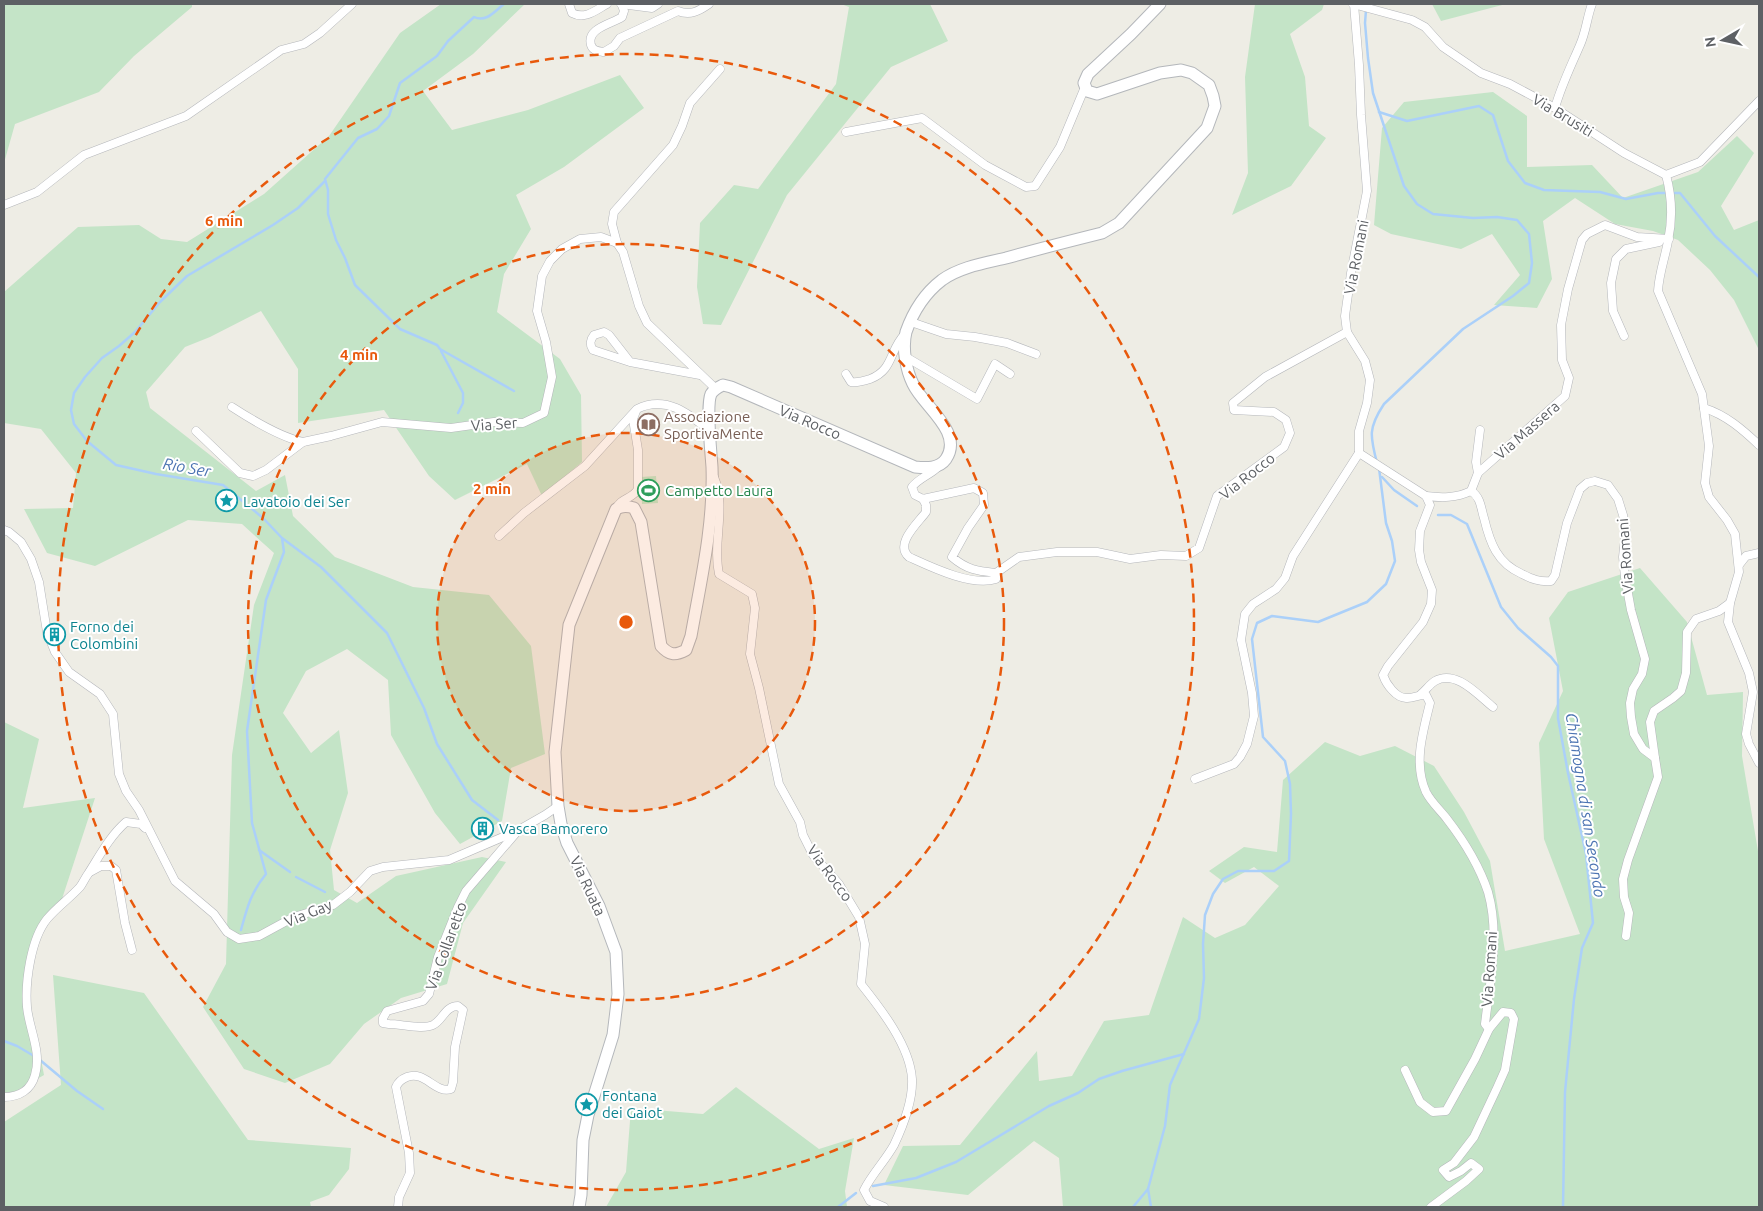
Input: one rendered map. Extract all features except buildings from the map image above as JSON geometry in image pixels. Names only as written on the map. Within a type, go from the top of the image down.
[{"type":"street","points":[[4,205],[37,192],[84,155],[186,116],[281,50],[304,44],[352,4]]},
{"type":"street","points":[[569,4],[572,13],[578,16],[585,16],[607,4]]},
{"type":"street","points":[[658,4],[652,8],[622,4],[624,11],[622,17],[595,30],[590,40],[592,47],[596,51],[604,52],[614,46],[620,38],[678,11],[684,14],[691,13],[709,4]]},
{"type":"street","points":[[846,132],[922,118],[985,165],[1026,187],[1035,186],[1060,147],[1085,87],[1084,83],[1088,74],[1160,4]]},
{"type":"street","name":"Via Brusiti","points":[[1355,4],[1412,20],[1425,27],[1443,47],[1481,73],[1510,84],[1555,108],[1624,153],[1666,174]]},
{"type":"street","name":"Via Romani","points":[[1347,332],[1346,316],[1351,273],[1367,191],[1360,115],[1355,4]]},
{"type":"street","points":[[1555,108],[1560,88],[1581,44],[1586,20],[1592,4]]},
{"type":"street","points":[[716,389],[647,323],[639,306],[623,252],[617,243],[612,224],[614,212],[673,145],[690,103],[720,69]]},
{"type":"street","points":[[945,460],[949,452],[948,432],[919,396],[912,384],[908,370],[904,342],[916,307],[943,280],[965,268],[1102,233],[1119,223],[1207,128],[1215,106],[1209,85],[1192,73],[1181,70],[1160,73],[1097,94],[1087,91],[1085,87]]},
{"type":"street","points":[[1759,101],[1700,162],[1666,174],[1672,205],[1669,240],[1659,275],[1658,291],[1702,394],[1709,446],[1705,483],[1709,497],[1727,520],[1735,534],[1739,572],[1730,603],[1728,622],[1749,673],[1753,692],[1746,734],[1759,763]]},
{"type":"street","name":"Via Massera","points":[[1478,473],[1565,396],[1569,378],[1562,360],[1561,324],[1568,289],[1582,240],[1588,234],[1605,225],[1637,237],[1669,240]]},
{"type":"street","name":"Via Ser","points":[[196,431],[240,473],[253,476],[266,470],[303,442],[382,422],[451,428],[494,422],[523,423],[544,413],[552,377],[546,342],[537,311],[542,276],[550,262],[562,249],[580,239],[601,237],[617,243]]},
{"type":"street","points":[[1624,336],[1613,312],[1611,282],[1616,260],[1626,249],[1669,240]]},
{"type":"street","points":[[909,327],[1008,343],[1036,354]]},
{"type":"street","points":[[846,374],[851,382],[856,383],[878,376],[885,370],[898,340],[909,327]]},
{"type":"street","points":[[630,362],[609,334],[604,332],[594,334],[590,346],[593,350],[630,362],[702,376]]},
{"type":"street","points":[[1195,779],[1234,764],[1244,751],[1254,716],[1252,693],[1241,640],[1245,614],[1253,604],[1276,589],[1285,578],[1293,556],[1359,453],[1359,430],[1367,403],[1370,380],[1365,361],[1347,332]]},
{"type":"street","name":"Via Rocco","points":[[945,460],[931,475],[917,480],[912,487],[915,495],[923,499],[926,505],[926,512],[905,540],[903,548],[909,557],[947,574],[988,582],[996,579],[998,573],[1019,557],[1057,552],[1097,552],[1130,559],[1161,555],[1186,556],[1199,548],[1217,496],[1284,447],[1290,433],[1286,420],[1274,412],[1234,410],[1233,403],[1265,377],[1347,332]]},
{"type":"street","points":[[906,357],[977,399],[995,364],[1010,374]]},
{"type":"street","name":"Via Rocco","points":[[616,509],[622,506],[630,507],[634,508],[638,513],[661,646],[666,652],[680,653],[686,650],[691,636],[712,510],[711,395],[716,389],[723,385],[731,387],[915,466],[926,468],[937,466],[945,460]]},
{"type":"street","points":[[499,536],[524,513],[585,466],[637,409],[655,403],[666,404],[690,415],[710,431]]},
{"type":"street","points":[[232,407],[273,431],[293,440],[303,442]]},
{"type":"street","points":[[1704,408],[1719,413],[1744,431],[1759,445]]},
{"type":"street","points":[[616,509],[621,502],[636,494],[638,489],[638,450],[633,419],[637,409]]},
{"type":"street","points":[[1359,453],[1426,496],[1447,497],[1462,495],[1471,492],[1478,473],[1476,462],[1480,430]]},
{"type":"street","name":"Via Rocco","points":[[712,471],[719,489],[720,512],[716,560],[718,574],[752,594],[754,608],[750,660],[759,688],[779,784],[800,822],[803,835],[813,855],[839,884],[859,917],[865,944],[861,984],[889,1022],[908,1059],[912,1079],[908,1107],[901,1129],[889,1153],[881,1166],[869,1179],[864,1190],[870,1201],[884,1207]]},
{"type":"street","name":"Via Romani","points":[[1471,492],[1481,506],[1488,533],[1501,561],[1510,569],[1541,582],[1551,580],[1555,575],[1567,523],[1580,489],[1587,483],[1595,481],[1608,485],[1613,491],[1623,515],[1626,529],[1623,556],[1628,600],[1645,659],[1642,674],[1633,689],[1630,703],[1631,717],[1634,734],[1643,749],[1655,758]]},
{"type":"street","points":[[923,499],[974,488],[983,493],[984,505],[968,528],[952,557],[962,565],[976,571],[998,573]]},
{"type":"street","points":[[1426,496],[1430,505],[1420,531],[1419,550],[1421,562],[1432,590],[1431,604],[1424,622],[1388,666],[1383,675],[1392,690],[1398,696],[1407,699],[1421,694],[1437,680],[1450,679],[1465,684],[1492,707]]},
{"type":"street","name":"Via Ruata","points":[[579,1207],[583,1140],[588,1115],[613,1034],[618,994],[616,952],[598,906],[567,843],[561,824],[555,752],[569,625],[616,509]]},
{"type":"street","name":"Via Gay","points":[[4,530],[21,542],[31,559],[39,582],[47,632],[55,652],[69,672],[100,694],[113,714],[119,774],[175,882],[214,914],[227,932],[239,939],[259,936],[294,916],[333,905],[350,892],[370,871],[383,867],[449,860],[518,831],[558,806]]},
{"type":"street","points":[[1739,565],[1746,556],[1759,553]]},
{"type":"street","points":[[1626,936],[1629,913],[1624,897],[1623,879],[1658,776],[1650,722],[1654,711],[1681,691],[1686,673],[1687,632],[1696,619],[1719,611],[1730,603]]},
{"type":"street","name":"Via Romani","points":[[1421,694],[1426,694],[1430,703],[1419,751],[1426,793],[1462,839],[1478,866],[1488,893],[1492,920],[1493,955],[1485,1024],[1489,1029]]},
{"type":"street","points":[[4,1097],[14,1097],[24,1092],[31,1085],[36,1074],[37,1055],[27,1007],[28,982],[35,943],[42,926],[48,917],[81,886],[110,838],[126,822],[141,824],[148,831]]},
{"type":"street","name":"Via Collaretto","points":[[398,1207],[399,1197],[410,1173],[409,1153],[396,1087],[398,1083],[414,1075],[424,1078],[442,1090],[451,1089],[455,1047],[463,1010],[458,1006],[452,1007],[434,1025],[424,1027],[384,1023],[383,1018],[386,1011],[423,1001],[429,994],[438,958],[458,906],[466,891],[518,831]]},
{"type":"street","points":[[88,873],[101,866],[111,866],[116,870],[125,923],[132,950]]},
{"type":"street","name":"Via Romani","points":[[1405,1070],[1420,1102],[1433,1112],[1446,1111],[1475,1059],[1489,1029],[1503,1012],[1511,1012],[1514,1020],[1505,1070],[1474,1138],[1454,1163],[1443,1170],[1449,1177],[1471,1163],[1479,1169],[1431,1207]]},
{"type":"green space","points":[[4,4],[192,4],[192,7],[134,56],[99,92],[15,124],[4,163]]},
{"type":"green space","points":[[441,4],[525,4],[473,54],[423,91],[452,130],[528,110],[620,75],[644,108],[564,167],[516,195],[531,229],[504,274],[497,312],[560,359],[581,395],[582,462],[542,496],[527,464],[455,500],[429,476],[384,410],[298,423],[298,369],[261,311],[210,337],[185,347],[146,392],[150,408],[256,491],[285,475],[293,516],[335,557],[413,587],[489,595],[531,646],[545,754],[511,768],[502,821],[460,844],[435,813],[391,735],[388,680],[347,649],[306,671],[283,713],[311,753],[339,730],[348,793],[330,850],[334,890],[357,903],[396,876],[482,857],[506,862],[463,923],[447,984],[401,998],[364,1024],[330,1064],[285,1083],[244,1069],[203,1007],[226,964],[232,755],[254,605],[274,553],[242,524],[188,520],[95,566],[47,553],[24,509],[73,508],[76,473],[41,429],[4,423],[4,292],[78,227],[139,225],[161,239],[187,242],[264,194],[329,136],[400,33]]},
{"type":"green space","points":[[841,4],[930,4],[948,41],[891,67],[787,195],[721,325],[703,324],[697,287],[700,223],[734,185],[758,189],[836,84],[849,7]]},
{"type":"green space","points":[[1255,4],[1324,4],[1322,10],[1290,34],[1305,77],[1309,126],[1326,138],[1291,186],[1232,215],[1248,173],[1245,77]]},
{"type":"green space","points":[[1432,4],[1506,4],[1441,21]]},
{"type":"green space","points":[[1493,92],[1527,116],[1527,167],[1592,165],[1623,198],[1698,172],[1737,136],[1754,153],[1721,206],[1734,230],[1759,220],[1759,350],[1734,300],[1710,270],[1678,240],[1653,231],[1615,224],[1575,198],[1543,221],[1552,279],[1537,308],[1494,305],[1520,275],[1492,234],[1461,249],[1391,234],[1374,225],[1382,128],[1404,102]]},
{"type":"green space","name":"Campetto Laura","points":[[656,476],[658,503],[642,504],[641,477]]},
{"type":"green space","points":[[1640,568],[1687,622],[1707,695],[1743,692],[1742,756],[1759,857],[1759,1207],[1063,1207],[1059,1158],[1034,1141],[968,1195],[884,1185],[903,1146],[960,1145],[1037,1051],[1039,1081],[1072,1076],[1104,1021],[1149,1015],[1183,917],[1215,938],[1245,925],[1279,886],[1254,867],[1225,883],[1209,871],[1244,847],[1277,852],[1283,780],[1325,742],[1360,756],[1395,746],[1434,766],[1464,812],[1490,861],[1505,951],[1580,934],[1544,839],[1539,743],[1563,691],[1549,618],[1568,592]]},
{"type":"green space","points":[[4,722],[39,739],[23,808],[95,798],[61,902],[40,934],[26,982],[44,1075],[4,1098]]},
{"type":"green space","points":[[53,975],[144,993],[248,1140],[351,1148],[349,1169],[329,1195],[310,1202],[311,1207],[4,1207],[4,1122],[61,1085]]},
{"type":"green space","points":[[736,1087],[819,1149],[854,1138],[845,1191],[847,1207],[606,1207],[626,1172],[631,1108],[703,1114]]},
{"type":"waterway","name":"Rio Ser","points":[[504,4],[486,17],[474,17],[448,41],[437,56],[400,83],[389,116],[377,129],[358,138],[325,179],[328,190],[328,214],[336,240],[355,285],[400,329],[437,345],[440,349],[514,391]]},
{"type":"waterway","points":[[1366,10],[1365,23],[1373,93],[1404,186],[1417,204],[1433,214],[1473,218],[1497,217],[1517,220],[1529,234],[1532,263],[1529,283],[1513,296],[1463,329],[1384,404],[1375,420],[1372,432],[1377,463]]},
{"type":"waterway","points":[[1379,112],[1407,121],[1479,106],[1493,115],[1508,161],[1525,183],[1544,190],[1600,192],[1626,199],[1658,193],[1680,193],[1715,236],[1759,277]]},
{"type":"waterway","name":"Rio Ser","points":[[241,930],[253,894],[266,874],[252,823],[247,731],[266,600],[284,552],[282,538],[263,518],[223,485],[116,465],[87,441],[74,424],[71,410],[74,393],[85,377],[102,358],[135,332],[160,302],[187,276],[298,208],[325,181]]},
{"type":"waterway","name":"Rio Ser","points":[[441,351],[463,393],[463,403],[458,413]]},
{"type":"waterway","points":[[1151,1207],[1148,1189],[1165,1126],[1170,1085],[1199,1019],[1204,978],[1203,944],[1205,915],[1213,894],[1223,879],[1238,871],[1274,871],[1289,861],[1290,784],[1285,761],[1263,737],[1252,639],[1257,623],[1272,616],[1318,622],[1367,602],[1386,584],[1395,561],[1392,541],[1386,523],[1379,468]]},
{"type":"waterway","name":"Chiamogna di san Secondo","points":[[1382,477],[1394,490],[1417,506]]},
{"type":"waterway","name":"Chiamogna di san Secondo","points":[[1438,515],[1451,515],[1467,524],[1501,607],[1518,628],[1551,657],[1558,666],[1558,718],[1586,854],[1593,923],[1582,948],[1574,999],[1565,1092],[1563,1207]]},
{"type":"waterway","points":[[282,538],[321,567],[387,633],[424,708],[437,744],[472,800],[498,820]]},
{"type":"waterway","points":[[259,850],[290,872]]},
{"type":"waterway","points":[[296,877],[325,892]]},
{"type":"waterway","points":[[4,1041],[34,1056]]},
{"type":"waterway","points":[[873,1186],[916,1178],[956,1162],[1049,1106],[1078,1093],[1099,1079],[1184,1054]]},
{"type":"waterway","points":[[40,1060],[77,1091],[103,1109]]},
{"type":"waterway","points":[[1133,1207],[1148,1189]]},
{"type":"waterway","points":[[838,1207],[856,1193]]},
{"type":"place","name":"Associazione SportivaMente","points":[[648,425]]},
{"type":"place","name":"Campetto Laura","points":[[649,490]]},
{"type":"place","name":"Lavatoio dei Ser","points":[[227,501]]},
{"type":"place","name":"Forno dei Colombini","points":[[54,635]]},
{"type":"place","name":"Vasca Bamorero","points":[[483,828]]},
{"type":"place","name":"Fontana dei Gaiot","points":[[586,1104]]}]
